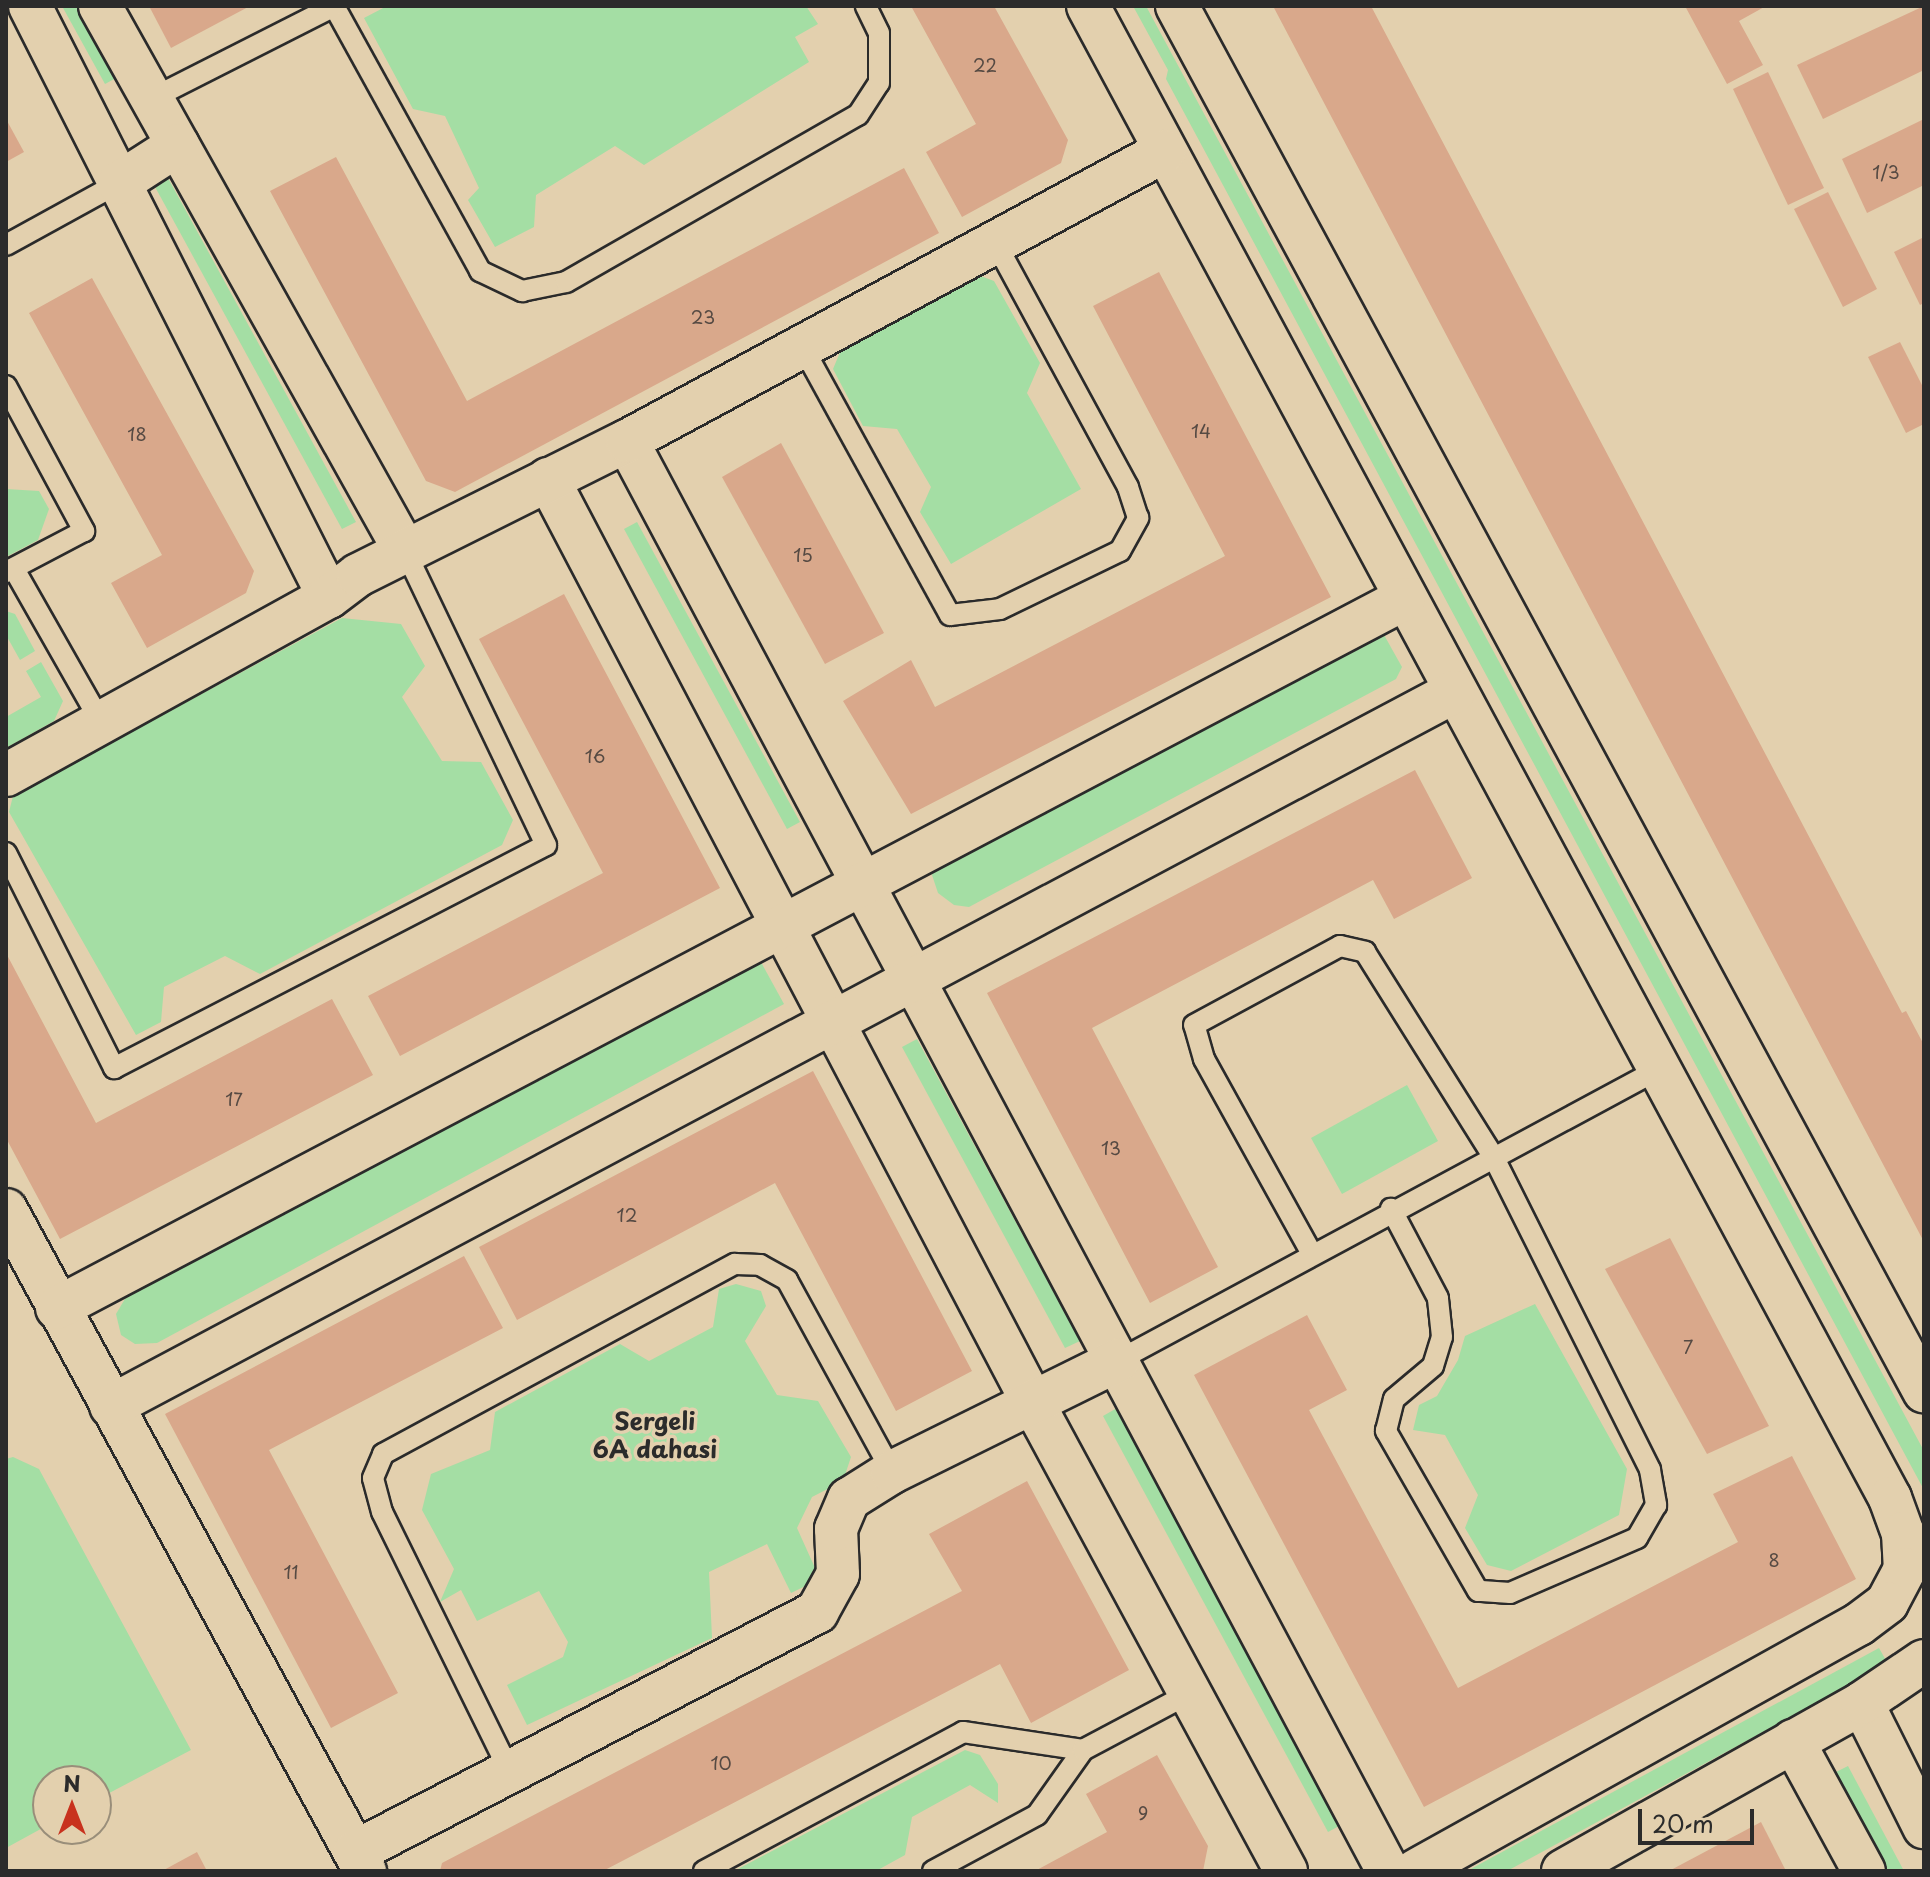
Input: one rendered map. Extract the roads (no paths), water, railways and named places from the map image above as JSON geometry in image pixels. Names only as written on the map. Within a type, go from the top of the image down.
[{"type":"street","points":[[30,6],[329,597]]},
{"type":"street","points":[[100,6],[405,551]]},
{"type":"street","points":[[1088,6],[1404,599],[1890,1498],[1914,1572],[1887,1603],[1859,1624],[1415,1871]]},
{"type":"street","points":[[1177,6],[1924,1391]]},
{"type":"street","points":[[119,183],[178,145]]},
{"type":"street","points":[[6,775],[329,597],[405,551],[627,441],[1165,151]]},
{"type":"street","points":[[627,441],[1119,1360],[1388,1871]]},
{"type":"street","points":[[548,479],[831,1022],[1286,1871]]},
{"type":"street","points":[[57,1308],[1404,599]]},
{"type":"street","points":[[111,1406],[1454,692]]},
{"type":"street","points":[[6,1210],[360,1862],[510,1772],[817,1612],[838,1574],[836,1529],[849,1499],[892,1472],[1119,1360]]},
{"type":"street","points":[[1572,1869],[1862,1703],[1924,1661]]},
{"type":"street","points":[[1862,1703],[1924,1827]]},
{"type":"street","points":[[1793,1741],[1864,1871]]},
{"type":"lane","points":[[151,99],[334,6],[480,271],[522,291],[566,282],[858,115],[879,83],[879,33],[866,6]]},
{"type":"lane","points":[[6,245],[119,183]]},
{"type":"lane","points":[[802,346],[950,615],[1000,609],[1120,551],[1138,518],[1128,487],[995,242]]},
{"type":"lane","points":[[6,386],[84,531],[10,571],[101,722]]},
{"type":"lane","points":[[6,853],[114,1068],[546,845],[405,551]]},
{"type":"lane","points":[[1312,1254],[1204,1059],[1194,1025],[1340,946],[1365,952],[1493,1156],[1650,1470],[1656,1505],[1637,1538],[1510,1593],[1478,1591],[1386,1431],[1394,1399],[1433,1366],[1442,1337],[1438,1298],[1391,1209]]},
{"type":"lane","points":[[1119,1360],[1391,1209],[1659,1069]]},
{"type":"lane","points":[[510,1772],[382,1512],[373,1478],[383,1454],[735,1264],[760,1265],[787,1280],[892,1472]]},
{"type":"lane","points":[[933,1871],[1037,1815],[1083,1750],[1190,1693]]},
{"type":"lane","points":[[704,1871],[963,1732],[1083,1750]]},
{"type":"district","name":"Sergeli 6A dahasi","points":[[655,1435]]}]
